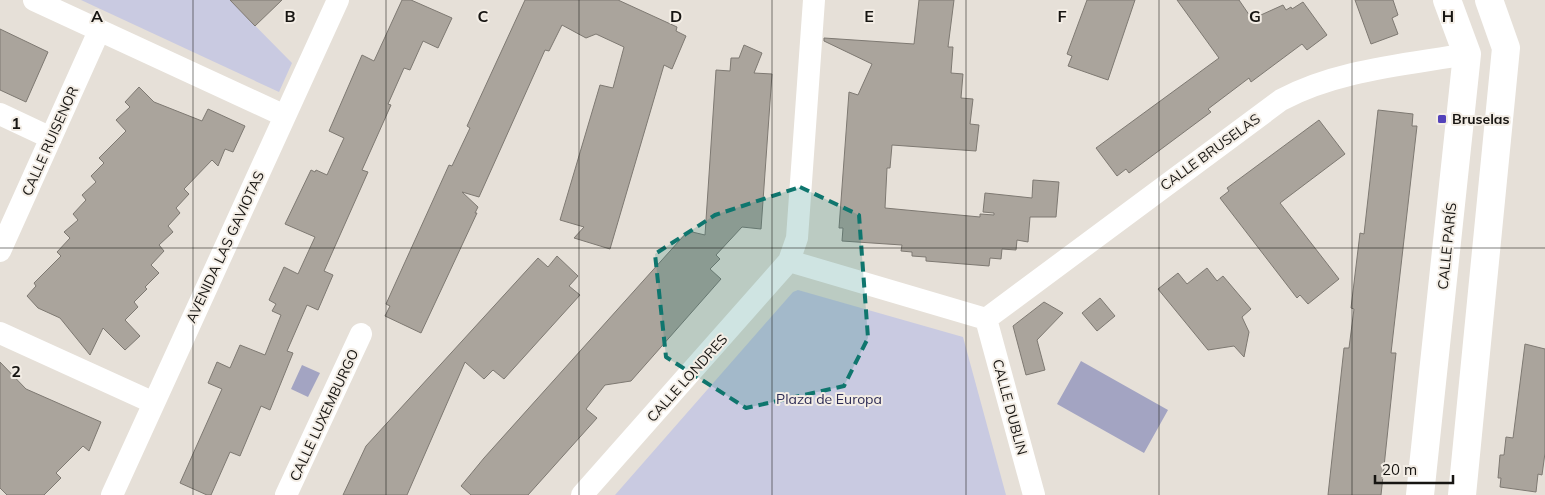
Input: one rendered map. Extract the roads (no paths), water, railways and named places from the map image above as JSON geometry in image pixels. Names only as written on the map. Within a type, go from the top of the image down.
[{"type":"main road","name":"CALLE PARÍS","points":[[1420,495],[1467,54],[1447,0]]},
{"type":"main road","points":[[1462,495],[1506,48],[1489,0]]},
{"type":"main road","points":[[1467,54],[1506,48]]},
{"type":"street","points":[[34,0],[284,116]]},
{"type":"street","name":"AVENIDA LAS GAVIOTAS","points":[[112,495],[338,0]]},
{"type":"street","name":"CALLE LONDRES","points":[[582,495],[790,261],[798,238],[814,0]]},
{"type":"street","name":"CALLE RUISENOR","points":[[0,250],[99,31]]},
{"type":"street","name":"CALLE BRUSELAS","points":[[986,319],[1281,100],[1298,91],[1339,77],[1467,54]]},
{"type":"street","points":[[0,114],[51,138]]},
{"type":"street","points":[[790,261],[986,319]]},
{"type":"street","name":"CALLE DUBLIN","points":[[986,319],[1034,495]]},
{"type":"street","points":[[0,333],[154,403]]},
{"type":"street","name":"CALLE LUXEMBURGO","points":[[286,495],[361,334]]},
{"type":"place","name":"Bruselas","points":[[1442,119]]},
{"type":"park label","name":"Plaza de Europa","points":[[829,399]]}]
